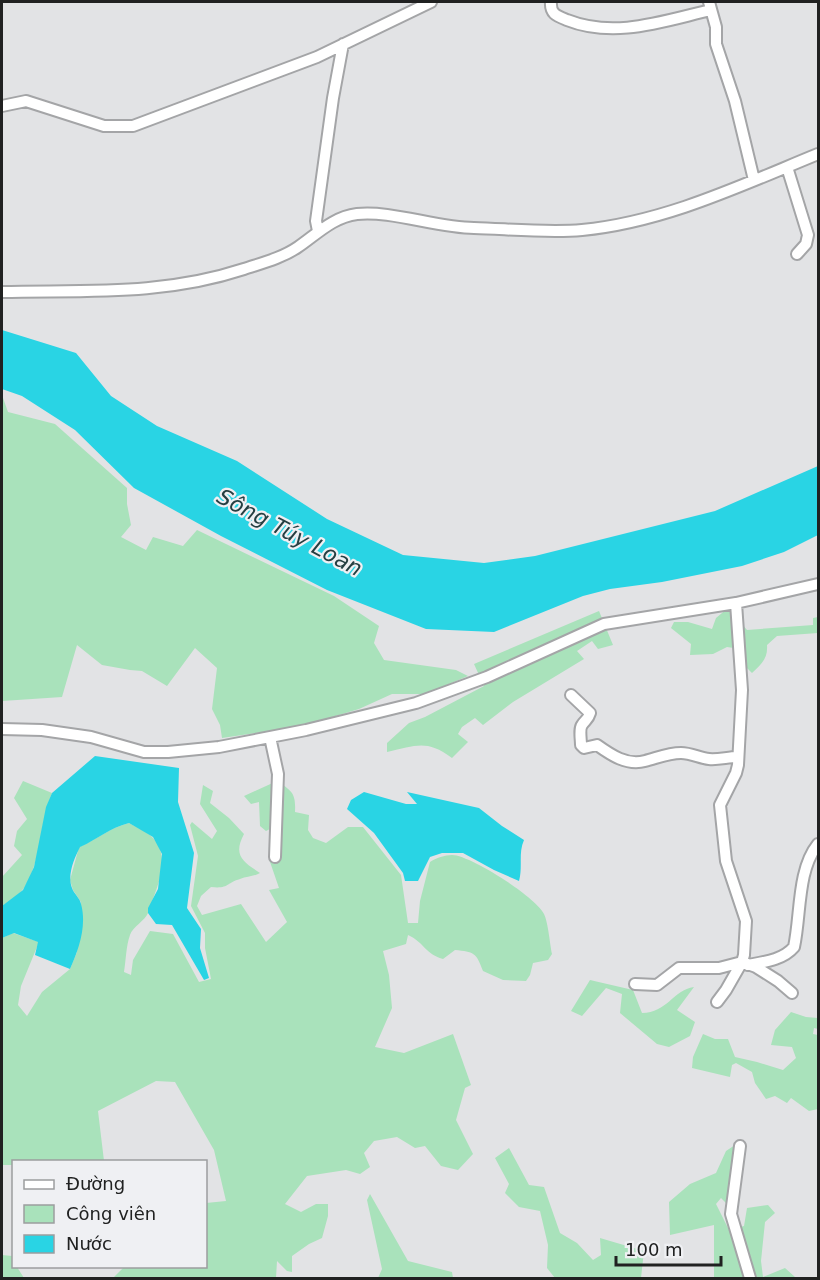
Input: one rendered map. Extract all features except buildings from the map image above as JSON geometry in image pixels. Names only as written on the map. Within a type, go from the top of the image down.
[{"type":"street","points":[[2,106],[26,101],[104,126],[133,126],[306,61],[431,2]]},
{"type":"street","points":[[551,2],[552,11],[557,16],[583,27],[600,29],[633,28],[710,6],[716,27],[716,44],[735,101],[754,180]]},
{"type":"street","points":[[318,231],[316,221],[343,44]]},
{"type":"street","points":[[2,292],[122,291],[191,284],[272,259],[297,248],[329,224],[357,214],[391,216],[469,228],[583,230],[634,223],[663,215],[819,154]]},
{"type":"street","points":[[787,167],[808,235],[804,249],[797,254]]},
{"type":"street","points":[[2,729],[42,730],[92,737],[144,752],[219,747],[368,716],[416,703],[487,677],[604,624],[735,603],[819,584]]},
{"type":"street","points":[[717,1002],[745,964],[746,921],[726,861],[720,805],[736,773],[742,690],[735,603]]},
{"type":"street","points":[[571,695],[590,713],[588,720],[580,729],[581,745],[584,748],[597,745],[616,758],[632,762],[643,762],[655,757],[680,753],[690,753],[710,759],[737,757]]},
{"type":"street","points":[[270,737],[278,774],[275,857]]},
{"type":"street","points":[[635,984],[657,985],[679,968],[719,968],[769,961],[789,953],[794,947],[802,889],[810,854],[819,844]]},
{"type":"street","points":[[745,964],[756,967],[792,993]]},
{"type":"street","points":[[740,1146],[731,1214],[750,1278]]},
{"type":"green space","points":[[2,395],[8,412],[55,424],[127,488],[131,525],[121,537],[146,550],[153,537],[183,546],[197,530],[334,596],[379,626],[374,643],[384,660],[456,670],[468,676],[425,694],[392,694],[359,709],[302,726],[222,738],[220,725],[212,709],[217,668],[195,648],[167,686],[142,671],[102,665],[77,645],[62,697],[2,701]]},
{"type":"green space","points":[[728,608],[747,630],[813,625],[813,618],[818,617],[818,633],[777,636],[767,645],[764,660],[752,673],[743,664],[741,649],[727,647],[713,654],[690,655],[691,644],[671,628],[674,622],[688,622],[712,629],[716,618]]},
{"type":"green space","points":[[599,611],[613,645],[598,649],[592,641],[577,651],[584,659],[513,702],[483,725],[475,718],[462,727],[458,734],[468,742],[452,758],[428,746],[413,746],[387,752],[387,743],[409,723],[484,686],[474,664]]},
{"type":"green space","points":[[23,781],[52,793],[30,877],[24,888],[2,906],[2,877],[22,855],[14,846],[17,831],[27,819],[14,798]]},
{"type":"green space","points":[[277,781],[292,793],[295,812],[309,815],[308,830],[313,838],[326,843],[348,827],[363,827],[401,875],[408,923],[418,923],[420,901],[430,862],[452,855],[487,869],[529,898],[544,914],[552,954],[548,960],[533,963],[526,981],[503,980],[483,971],[474,954],[455,950],[443,959],[437,957],[408,935],[406,944],[383,951],[389,975],[392,1008],[375,1047],[404,1053],[453,1034],[471,1085],[465,1088],[456,1120],[473,1154],[458,1170],[441,1166],[425,1146],[415,1148],[397,1137],[374,1141],[364,1153],[370,1167],[360,1174],[346,1170],[307,1176],[285,1204],[301,1212],[316,1204],[328,1204],[328,1216],[322,1238],[292,1256],[292,1272],[287,1271],[277,1261],[276,1278],[113,1278],[123,1268],[207,1268],[207,1203],[226,1201],[214,1150],[175,1082],[156,1081],[98,1111],[104,1160],[12,1160],[12,1165],[2,1165],[2,938],[13,933],[39,942],[21,986],[18,1005],[27,1016],[42,992],[70,969],[77,952],[81,902],[70,880],[79,847],[129,823],[153,838],[162,856],[162,865],[161,875],[148,913],[130,935],[124,972],[131,975],[133,960],[150,931],[173,934],[199,982],[211,979],[205,948],[205,933],[191,906],[198,856],[190,825],[192,822],[212,839],[217,831],[200,804],[203,785],[213,791],[210,803],[244,834],[239,847],[241,857],[260,873],[224,886],[211,887],[201,896],[197,906],[202,915],[241,904],[266,942],[287,922],[269,890],[279,888],[269,859],[274,827],[266,831],[260,826],[259,802],[251,804],[244,796]]},
{"type":"green space","points":[[590,980],[633,990],[642,1013],[664,1006],[681,992],[694,987],[677,1010],[695,1022],[690,1036],[669,1047],[657,1044],[620,1013],[622,994],[606,988],[582,1016],[571,1011]]},
{"type":"green space","points":[[791,1012],[818,1018],[818,1029],[814,1028],[813,1034],[818,1035],[818,1109],[809,1111],[791,1098],[787,1103],[775,1096],[766,1099],[755,1083],[752,1072],[736,1063],[732,1065],[730,1077],[692,1068],[693,1057],[703,1034],[715,1039],[728,1039],[735,1057],[783,1070],[796,1058],[792,1047],[771,1045],[775,1030]]},
{"type":"green space","points":[[735,1145],[737,1172],[728,1205],[721,1198],[716,1204],[729,1230],[744,1226],[747,1208],[768,1205],[775,1213],[765,1222],[761,1261],[763,1277],[785,1268],[795,1277],[793,1278],[714,1278],[714,1225],[670,1235],[669,1202],[690,1184],[716,1173],[726,1151]]},
{"type":"green space","points":[[509,1148],[529,1185],[544,1187],[560,1233],[577,1243],[593,1260],[601,1255],[600,1238],[644,1251],[641,1278],[555,1278],[547,1268],[548,1245],[540,1211],[519,1207],[505,1193],[509,1184],[495,1158]]},
{"type":"green space","points":[[370,1194],[408,1261],[452,1272],[453,1278],[378,1278],[382,1269],[367,1200]]},
{"type":"green space","points":[[2,1255],[12,1256],[12,1268],[18,1268],[24,1278],[2,1278]]},
{"type":"water","name":"Sông Túy Loan","points":[[2,330],[76,353],[111,396],[157,426],[237,461],[327,519],[403,555],[484,563],[535,556],[715,511],[818,466],[818,535],[784,552],[742,566],[662,582],[610,589],[583,596],[494,632],[426,629],[327,590],[134,488],[75,430],[22,396],[2,389]]},
{"type":"water","points":[[95,756],[179,768],[178,802],[194,853],[187,908],[201,929],[200,948],[209,978],[204,980],[172,925],[156,924],[148,913],[148,908],[158,889],[162,854],[153,837],[129,823],[80,847],[72,867],[71,883],[83,912],[83,929],[70,969],[35,955],[38,942],[14,933],[2,938],[2,906],[23,890],[34,867],[46,807],[52,793]]},
{"type":"water","points":[[364,792],[406,804],[417,804],[407,792],[479,808],[524,840],[519,881],[463,853],[442,853],[430,857],[418,881],[405,881],[403,873],[374,833],[347,809],[351,800]]}]
